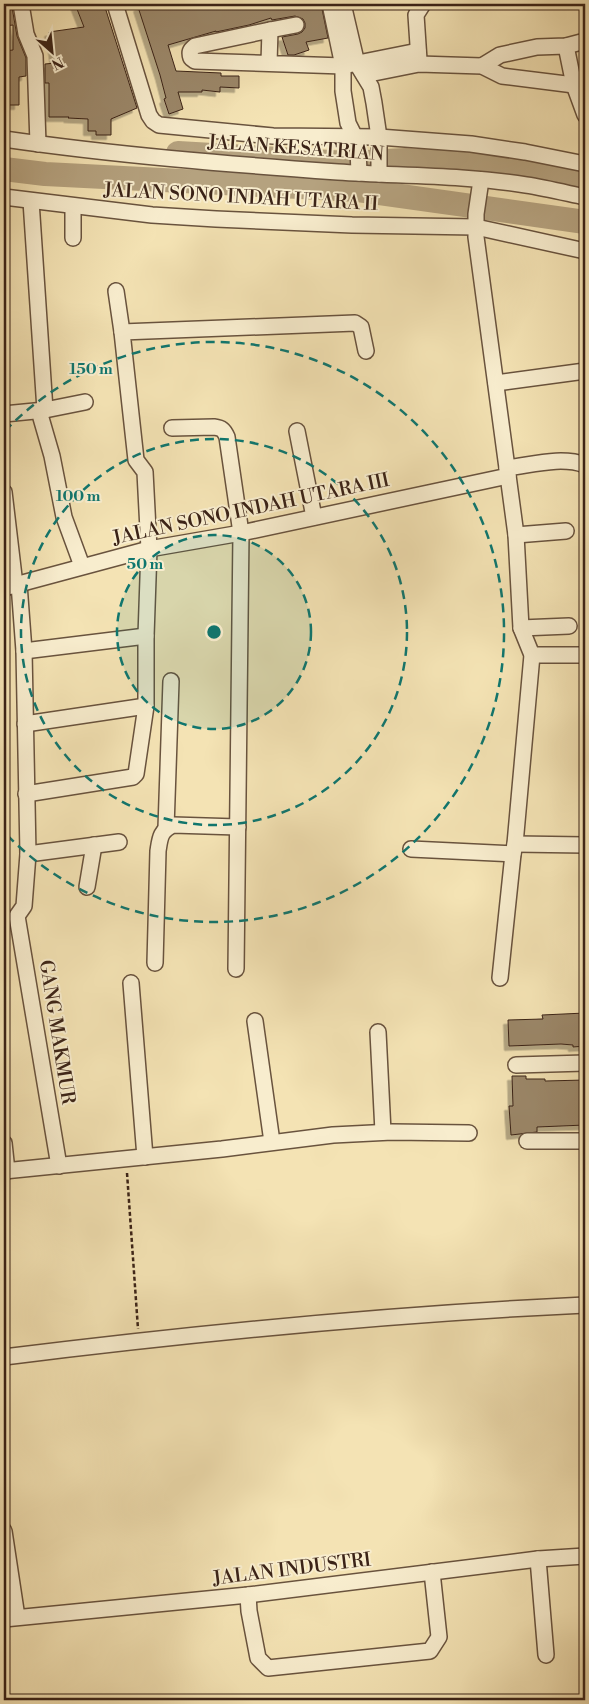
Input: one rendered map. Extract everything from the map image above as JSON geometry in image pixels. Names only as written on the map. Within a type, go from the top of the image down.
[{"type":"street","points":[[21,4],[26,34],[35,56],[38,144]]},
{"type":"street","points":[[115,4],[149,115],[159,125],[357,143],[471,144],[585,164]]},
{"type":"street","points":[[330,4],[355,68],[371,87],[379,144],[379,171]]},
{"type":"street","points":[[344,4],[355,68],[343,91],[348,123],[357,143],[359,171]]},
{"type":"street","points":[[419,58],[416,15],[423,4]]},
{"type":"street","points":[[296,25],[195,46],[190,50],[191,58],[195,61],[355,68],[419,58],[482,66],[502,76],[574,85]]},
{"type":"street","points":[[269,63],[270,30]]},
{"type":"street","points":[[482,66],[500,55],[537,47],[566,46],[585,41]]},
{"type":"street","points":[[566,46],[574,85],[585,116]]},
{"type":"street","name":"JALAN KESATRIAN","points":[[4,139],[111,153],[272,168],[379,171],[480,184],[527,185],[585,197]]},
{"type":"street","points":[[480,184],[476,237],[516,535],[522,628],[532,655],[500,978]]},
{"type":"street","name":"JALAN SONO INDAH UTARA II","points":[[4,198],[152,215],[352,225],[476,220],[585,251]]},
{"type":"street","points":[[31,201],[43,410],[41,418],[52,456],[64,518],[82,566]]},
{"type":"street","points":[[73,206],[73,238]]},
{"type":"street","points":[[26,794],[136,774],[146,706],[149,549],[145,472],[136,460],[116,291]]},
{"type":"street","points":[[122,332],[355,323],[362,327],[366,351]]},
{"type":"street","points":[[496,383],[585,371]]},
{"type":"street","points":[[4,414],[43,410],[85,402]]},
{"type":"street","points":[[172,428],[214,427],[224,431],[227,437],[241,533],[236,969]]},
{"type":"street","points":[[297,431],[314,517]]},
{"type":"street","name":"JALAN SONO INDAH UTARA III","points":[[13,586],[149,549],[241,533],[560,461],[585,465]]},
{"type":"street","name":"GANG MAKMUR","points":[[4,492],[13,586],[24,651],[28,854],[24,906],[17,916],[59,1166]]},
{"type":"street","points":[[516,535],[566,531]]},
{"type":"street","points":[[522,628],[569,626]]},
{"type":"street","points":[[24,651],[146,636]]},
{"type":"street","points":[[532,655],[585,654]]},
{"type":"street","points":[[166,828],[171,681]]},
{"type":"street","points":[[25,724],[146,706]]},
{"type":"street","points":[[155,963],[158,851],[161,834],[166,828],[173,825],[238,827]]},
{"type":"street","points":[[28,854],[119,842]]},
{"type":"street","points":[[87,888],[94,845]]},
{"type":"street","points":[[411,849],[514,849],[585,845]]},
{"type":"street","points":[[130,983],[145,1157]]},
{"type":"street","points":[[255,1022],[272,1142]]},
{"type":"street","points":[[378,1032],[383,1132]]},
{"type":"street","points":[[516,1064],[585,1063]]},
{"type":"street","points":[[4,1143],[6,1171],[383,1132],[469,1133]]},
{"type":"street","points":[[527,1141],[585,1140]]},
{"type":"street","points":[[4,1357],[230,1332],[427,1315],[585,1306]]},
{"type":"street","points":[[4,1532],[11,1618]]},
{"type":"street","name":"JALAN INDUSTRI","points":[[11,1618],[248,1595],[538,1559],[585,1556]]},
{"type":"street","points":[[538,1559],[546,1655]]},
{"type":"street","points":[[248,1595],[249,1611],[258,1658],[268,1668],[430,1651],[439,1637],[432,1572]]},
{"type":"path","points":[[126,1159],[139,1342]]},
{"type":"building","points":[[75,4],[104,4],[137,108],[111,119],[111,135],[96,135],[96,131],[88,131],[88,119],[49,117],[49,83],[45,83],[45,64],[55,63],[49,32],[84,27]]},
{"type":"building","points":[[147,4],[321,4],[328,38],[306,42],[309,50],[288,55],[282,37],[298,34],[305,28],[303,19],[295,16],[272,20],[271,18],[168,45],[176,71],[221,73],[221,76],[239,76],[239,88],[220,87],[220,92],[202,90],[202,92],[178,92],[183,109],[169,114],[160,75],[138,7]]},
{"type":"building","points":[[12,7],[17,36],[26,58],[26,76],[19,77],[19,105],[4,105],[4,51],[13,50],[13,25],[4,26],[4,8]]},
{"type":"building","points":[[585,1013],[585,1046],[573,1047],[573,1045],[561,1044],[509,1046],[508,1020],[543,1019],[542,1015]]},
{"type":"building","points":[[512,1076],[526,1076],[526,1079],[545,1079],[545,1081],[585,1080],[585,1125],[537,1127],[537,1132],[511,1135],[509,1106],[513,1106]]},
{"type":"waterway","points":[[178,153],[348,163],[405,160],[521,166],[585,186]]},
{"type":"waterway","points":[[4,169],[45,174],[358,190],[585,222]]}]
